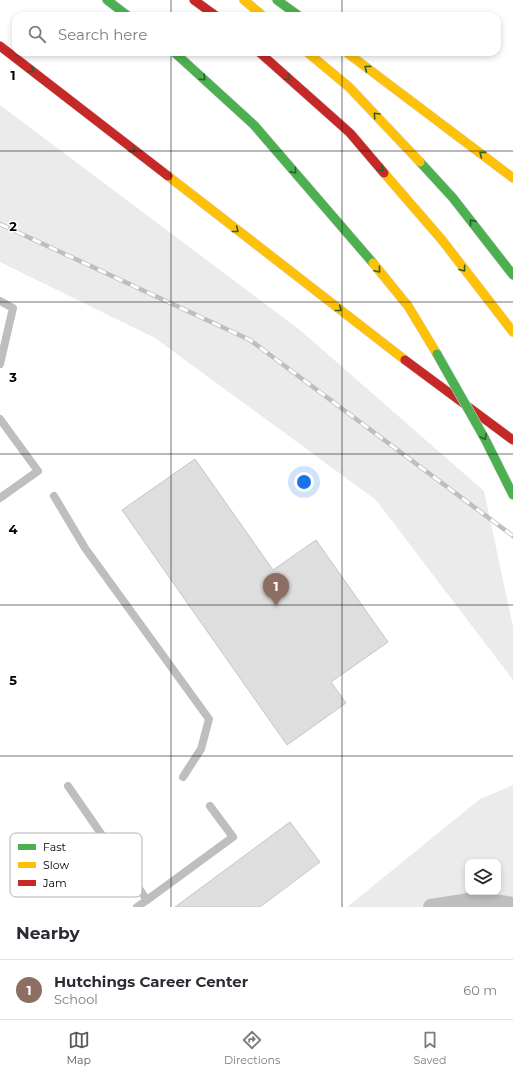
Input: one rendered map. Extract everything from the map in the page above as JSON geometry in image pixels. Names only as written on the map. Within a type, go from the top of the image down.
[{"type":"highway","points":[[107,0],[123,12]]},
{"type":"highway","points":[[194,0],[210,12]]},
{"type":"highway","points":[[244,0],[258,12]]},
{"type":"highway","points":[[277,0],[294,12]]},
{"type":"highway","points":[[0,46],[12,55]]},
{"type":"highway","points":[[13,56],[431,380],[513,440]]},
{"type":"highway","points":[[178,56],[254,125],[408,306],[485,439],[513,495]]},
{"type":"highway","points":[[263,56],[350,134],[442,240],[513,332]]},
{"type":"highway","points":[[312,56],[349,86],[448,192],[513,275]]},
{"type":"highway","points":[[351,56],[513,178]]},
{"type":"street","points":[[431,907],[469,901],[513,905]]},
{"type":"lane","points":[[0,301],[13,308],[0,364]]},
{"type":"lane","points":[[0,419],[38,471],[0,498]]},
{"type":"lane","points":[[54,496],[85,548],[209,719],[200,749],[183,777]]},
{"type":"lane","points":[[68,786],[101,833]]},
{"type":"lane","points":[[137,907],[233,837],[210,806]]},
{"type":"lane","points":[[142,893],[147,900]]},
{"type":"shaded area","points":[[0,105],[300,330],[484,491],[513,627],[513,680],[376,500],[155,338],[0,262]]},
{"type":"shaded area","points":[[513,785],[513,907],[347,907],[480,799]]},
{"type":"building","points":[[195,459],[273,570],[316,540],[388,642],[331,682],[346,703],[287,745],[122,510]]},
{"type":"building","points":[[290,822],[320,862],[260,907],[175,907]]},
{"type":"railway","points":[[0,224],[250,340],[513,536]]},
{"type":"traffic: fast","points":[[107,0],[123,12]]},
{"type":"traffic: fast","points":[[277,0],[294,12]]},
{"type":"traffic: fast","points":[[178,56],[254,125],[373,263]]},
{"type":"traffic: fast","points":[[420,162],[453,198],[513,275]]},
{"type":"traffic: fast","points":[[437,354],[485,439],[513,495]]},
{"type":"traffic: slow","points":[[244,0],[258,12]]},
{"type":"traffic: slow","points":[[312,56],[349,87],[420,162]]},
{"type":"traffic: slow","points":[[351,56],[513,178]]},
{"type":"traffic: slow","points":[[384,173],[442,240],[513,332]]},
{"type":"traffic: slow","points":[[168,176],[405,360]]},
{"type":"traffic: slow","points":[[373,263],[408,306],[437,354]]},
{"type":"traffic: jam","points":[[194,0],[210,12]]},
{"type":"traffic: jam","points":[[0,46],[12,55]]},
{"type":"traffic: jam","points":[[13,56],[168,176]]},
{"type":"traffic: jam","points":[[263,56],[350,133],[384,173]]},
{"type":"traffic: jam","points":[[405,360],[513,440]]},
{"type":"place","name":"Hutchings Career Center","points":[[276,606]]}]
